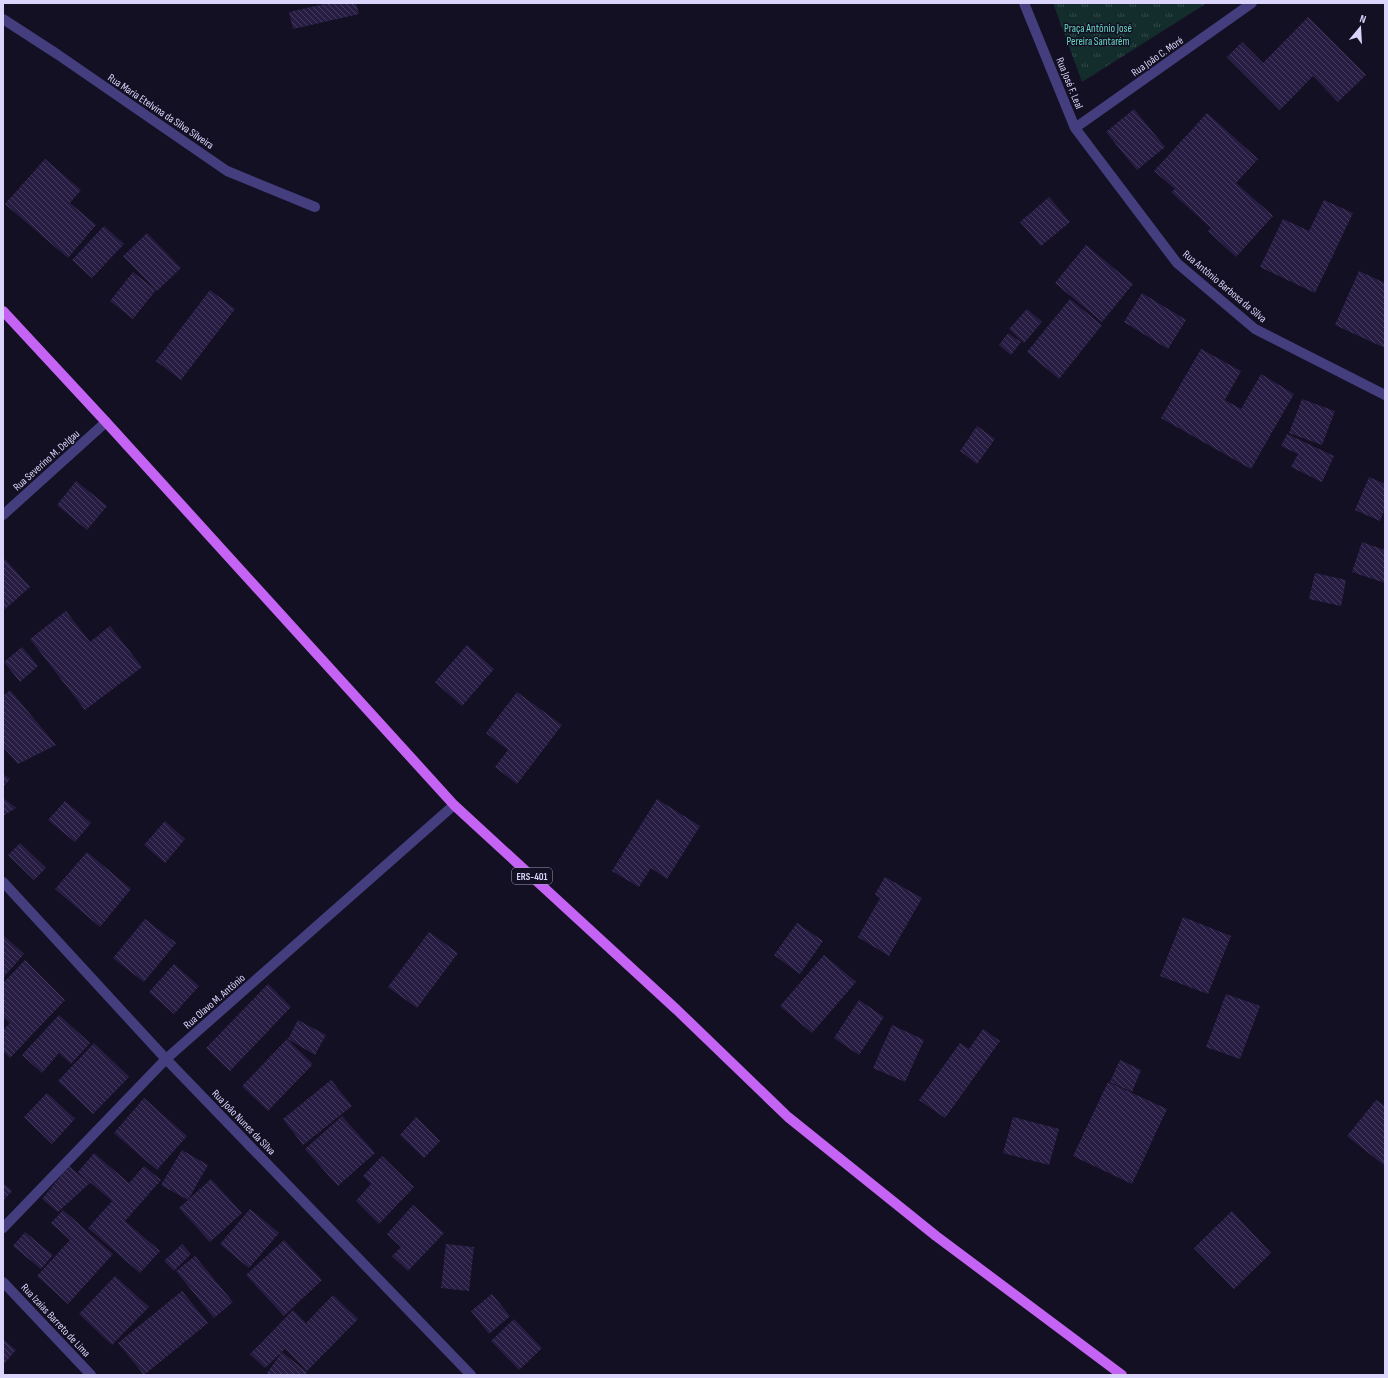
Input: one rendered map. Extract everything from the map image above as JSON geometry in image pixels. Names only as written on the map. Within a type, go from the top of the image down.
[{"type":"main road","name":"ERS-401","points":[[3,312],[106,422],[454,805],[677,1010],[788,1117],[936,1236],[1122,1375]]},
{"type":"street","name":"Rua José F. Leal","points":[[1024,3],[1075,128]]},
{"type":"street","name":"Rua João C. Moré","points":[[1075,128],[1252,3]]},
{"type":"street","name":"Rua Maria Etelvina da Silva Silveira","points":[[3,19],[57,54],[227,171],[315,207]]},
{"type":"street","name":"Rua Antônio Barbosa da Silva","points":[[1075,128],[1177,263],[1256,329],[1385,395]]},
{"type":"street","name":"Rua Severino M. Delgau","points":[[3,515],[106,422]]},
{"type":"street","name":"Rua Olavo M. Antônio","points":[[3,1228],[166,1059],[454,805]]},
{"type":"street","name":"Rua João Nunes da Silva","points":[[3,882],[166,1059],[471,1375]]},
{"type":"street","name":"Rua Izaías Barreto de Lima","points":[[3,1282],[91,1375]]},
{"type":"green space","name":"Praça Antônio José Pereira Santarém","points":[[1053,3],[1207,3],[1082,82]]},
{"type":"building","points":[[329,3],[356,3],[359,14],[293,29],[289,12]]},
{"type":"building","points":[[1308,17],[1366,75],[1338,102],[1313,76],[1280,110],[1227,57],[1242,42],[1263,63]]},
{"type":"building","points":[[1134,109],[1165,147],[1137,170],[1106,132]]},
{"type":"building","points":[[1207,113],[1258,159],[1236,183],[1273,216],[1236,257],[1208,231],[1211,228],[1171,192],[1175,189],[1154,171]]},
{"type":"building","points":[[45,159],[81,190],[70,203],[96,225],[68,258],[5,204]]},
{"type":"building","points":[[1049,197],[1070,222],[1041,246],[1020,222]]},
{"type":"building","points":[[1324,200],[1353,213],[1315,293],[1260,267],[1283,219],[1309,231]]},
{"type":"building","points":[[104,226],[124,244],[92,278],[72,260]]},
{"type":"building","points":[[147,233],[181,268],[157,291],[123,256]]},
{"type":"building","points":[[1086,245],[1133,284],[1102,322],[1055,283]]},
{"type":"building","points":[[1359,271],[1385,283],[1385,348],[1335,325]]},
{"type":"building","points":[[133,272],[156,290],[133,319],[110,301]]},
{"type":"building","points":[[210,290],[235,309],[181,380],[156,361]]},
{"type":"building","points":[[1142,293],[1186,320],[1168,349],[1124,322]]},
{"type":"building","points":[[1070,299],[1102,325],[1059,379],[1027,352]]},
{"type":"building","points":[[1027,309],[1042,322],[1024,343],[1009,329]]},
{"type":"building","points":[[1008,333],[1021,342],[1011,355],[999,345]]},
{"type":"building","points":[[1201,349],[1241,371],[1225,400],[1241,409],[1261,374],[1294,394],[1251,469],[1161,418]]},
{"type":"building","points":[[1302,399],[1335,411],[1322,445],[1289,433]]},
{"type":"building","points":[[977,426],[995,439],[977,464],[960,451]]},
{"type":"building","points":[[1287,434],[1334,456],[1322,482],[1291,467],[1298,454],[1281,446]]},
{"type":"building","points":[[1369,477],[1385,484],[1385,508],[1380,521],[1355,510]]},
{"type":"building","points":[[76,481],[107,506],[87,530],[57,505]]},
{"type":"building","points":[[1362,542],[1385,550],[1385,583],[1352,572]]},
{"type":"building","points":[[5,559],[30,587],[3,611],[3,561]]},
{"type":"building","points":[[1315,573],[1346,580],[1341,606],[1309,599]]},
{"type":"building","points":[[66,611],[90,642],[110,626],[142,667],[85,710],[30,639]]},
{"type":"building","points":[[467,645],[494,669],[462,706],[435,682]]},
{"type":"building","points":[[22,647],[38,666],[20,682],[4,662]]},
{"type":"building","points":[[10,690],[56,745],[18,764],[3,747],[3,696]]},
{"type":"building","points":[[517,692],[562,725],[517,784],[495,767],[508,750],[486,733]]},
{"type":"building","points":[[3,774],[10,779],[3,787]]},
{"type":"building","points":[[3,798],[16,808],[3,816]]},
{"type":"building","points":[[657,799],[700,826],[667,879],[651,868],[639,887],[612,871]]},
{"type":"building","points":[[65,801],[91,823],[75,842],[48,820]]},
{"type":"building","points":[[165,821],[185,839],[165,863],[144,845]]},
{"type":"building","points":[[20,843],[46,868],[34,880],[8,855]]},
{"type":"building","points":[[87,852],[131,889],[100,927],[55,889]]},
{"type":"building","points":[[885,877],[922,898],[889,956],[858,937],[880,898],[875,894]]},
{"type":"building","points":[[1183,917],[1231,936],[1208,994],[1160,976]]},
{"type":"building","points":[[145,919],[176,943],[144,982],[113,958]]},
{"type":"building","points":[[797,923],[823,941],[800,974],[774,955]]},
{"type":"building","points":[[429,932],[458,953],[417,1008],[388,987]]},
{"type":"building","points":[[3,935],[24,954],[3,978]]},
{"type":"building","points":[[824,955],[856,982],[812,1033],[780,1006]]},
{"type":"building","points":[[25,960],[65,1000],[10,1058],[3,1051],[3,1030],[10,1023],[3,1017],[3,983]]},
{"type":"building","points":[[174,964],[199,986],[174,1014],[149,992]]},
{"type":"building","points":[[268,984],[291,1007],[230,1071],[206,1048]]},
{"type":"building","points":[[1226,994],[1260,1006],[1240,1059],[1206,1047]]},
{"type":"building","points":[[859,1000],[884,1017],[859,1055],[834,1038]]},
{"type":"building","points":[[59,1015],[90,1043],[71,1064],[59,1053],[42,1073],[22,1055]]},
{"type":"building","points":[[298,1020],[326,1035],[315,1055],[288,1039]]},
{"type":"building","points":[[892,1025],[924,1040],[905,1082],[873,1068]]},
{"type":"building","points":[[983,1029],[1000,1041],[945,1118],[919,1100],[960,1043],[969,1049]]},
{"type":"building","points":[[287,1039],[313,1064],[268,1111],[242,1086]]},
{"type":"building","points":[[94,1043],[129,1077],[93,1114],[58,1081]]},
{"type":"building","points":[[1120,1060],[1141,1070],[1132,1092],[1110,1082]]},
{"type":"building","points":[[331,1080],[352,1106],[303,1145],[283,1119]]},
{"type":"building","points":[[1108,1082],[1167,1109],[1132,1184],[1073,1156]]},
{"type":"building","points":[[47,1093],[75,1119],[52,1144],[24,1117]]},
{"type":"building","points":[[144,1098],[187,1136],[157,1170],[114,1133]]},
{"type":"building","points":[[1376,1100],[1385,1106],[1385,1166],[1347,1136]]},
{"type":"building","points":[[342,1116],[375,1153],[338,1186],[305,1149]]},
{"type":"building","points":[[416,1117],[440,1141],[424,1158],[400,1135]]},
{"type":"building","points":[[1013,1117],[1059,1129],[1049,1165],[1003,1153]]},
{"type":"building","points":[[182,1150],[208,1165],[188,1200],[161,1185]]},
{"type":"building","points":[[94,1153],[129,1183],[144,1166],[161,1180],[125,1221],[160,1251],[140,1273],[88,1228],[112,1201],[78,1172]]},
{"type":"building","points":[[382,1156],[414,1187],[379,1224],[356,1201],[371,1184],[363,1176]]},
{"type":"building","points":[[69,1166],[90,1183],[58,1212],[42,1199]]},
{"type":"building","points":[[211,1179],[242,1213],[210,1242],[179,1208]]},
{"type":"building","points":[[3,1183],[12,1191],[3,1201]]},
{"type":"building","points":[[413,1205],[444,1233],[408,1271],[392,1256],[401,1247],[387,1234]]},
{"type":"building","points":[[250,1209],[279,1233],[249,1268],[220,1244]]},
{"type":"building","points":[[63,1210],[113,1254],[68,1304],[37,1276],[70,1240],[51,1223]]},
{"type":"building","points":[[1232,1211],[1271,1253],[1234,1289],[1194,1248]]},
{"type":"building","points":[[25,1232],[53,1255],[41,1269],[13,1246]]},
{"type":"building","points":[[284,1240],[322,1280],[284,1316],[246,1275]]},
{"type":"building","points":[[182,1244],[191,1254],[174,1271],[164,1261]]},
{"type":"building","points":[[446,1244],[474,1247],[469,1291],[441,1288]]},
{"type":"building","points":[[195,1256],[233,1302],[214,1318],[176,1271]]},
{"type":"building","points":[[115,1276],[149,1307],[112,1345],[79,1314]]},
{"type":"building","points":[[182,1291],[208,1323],[144,1375],[118,1343]]},
{"type":"building","points":[[492,1294],[510,1316],[489,1334],[471,1311]]},
{"type":"building","points":[[333,1295],[358,1319],[307,1371],[285,1349],[265,1368],[250,1354],[293,1310],[306,1323]]},
{"type":"building","points":[[514,1319],[542,1348],[519,1370],[491,1341]]},
{"type":"building","points":[[3,1339],[16,1350],[3,1365]]},
{"type":"building","points":[[282,1352],[307,1372],[305,1375],[270,1375],[267,1373]]}]
